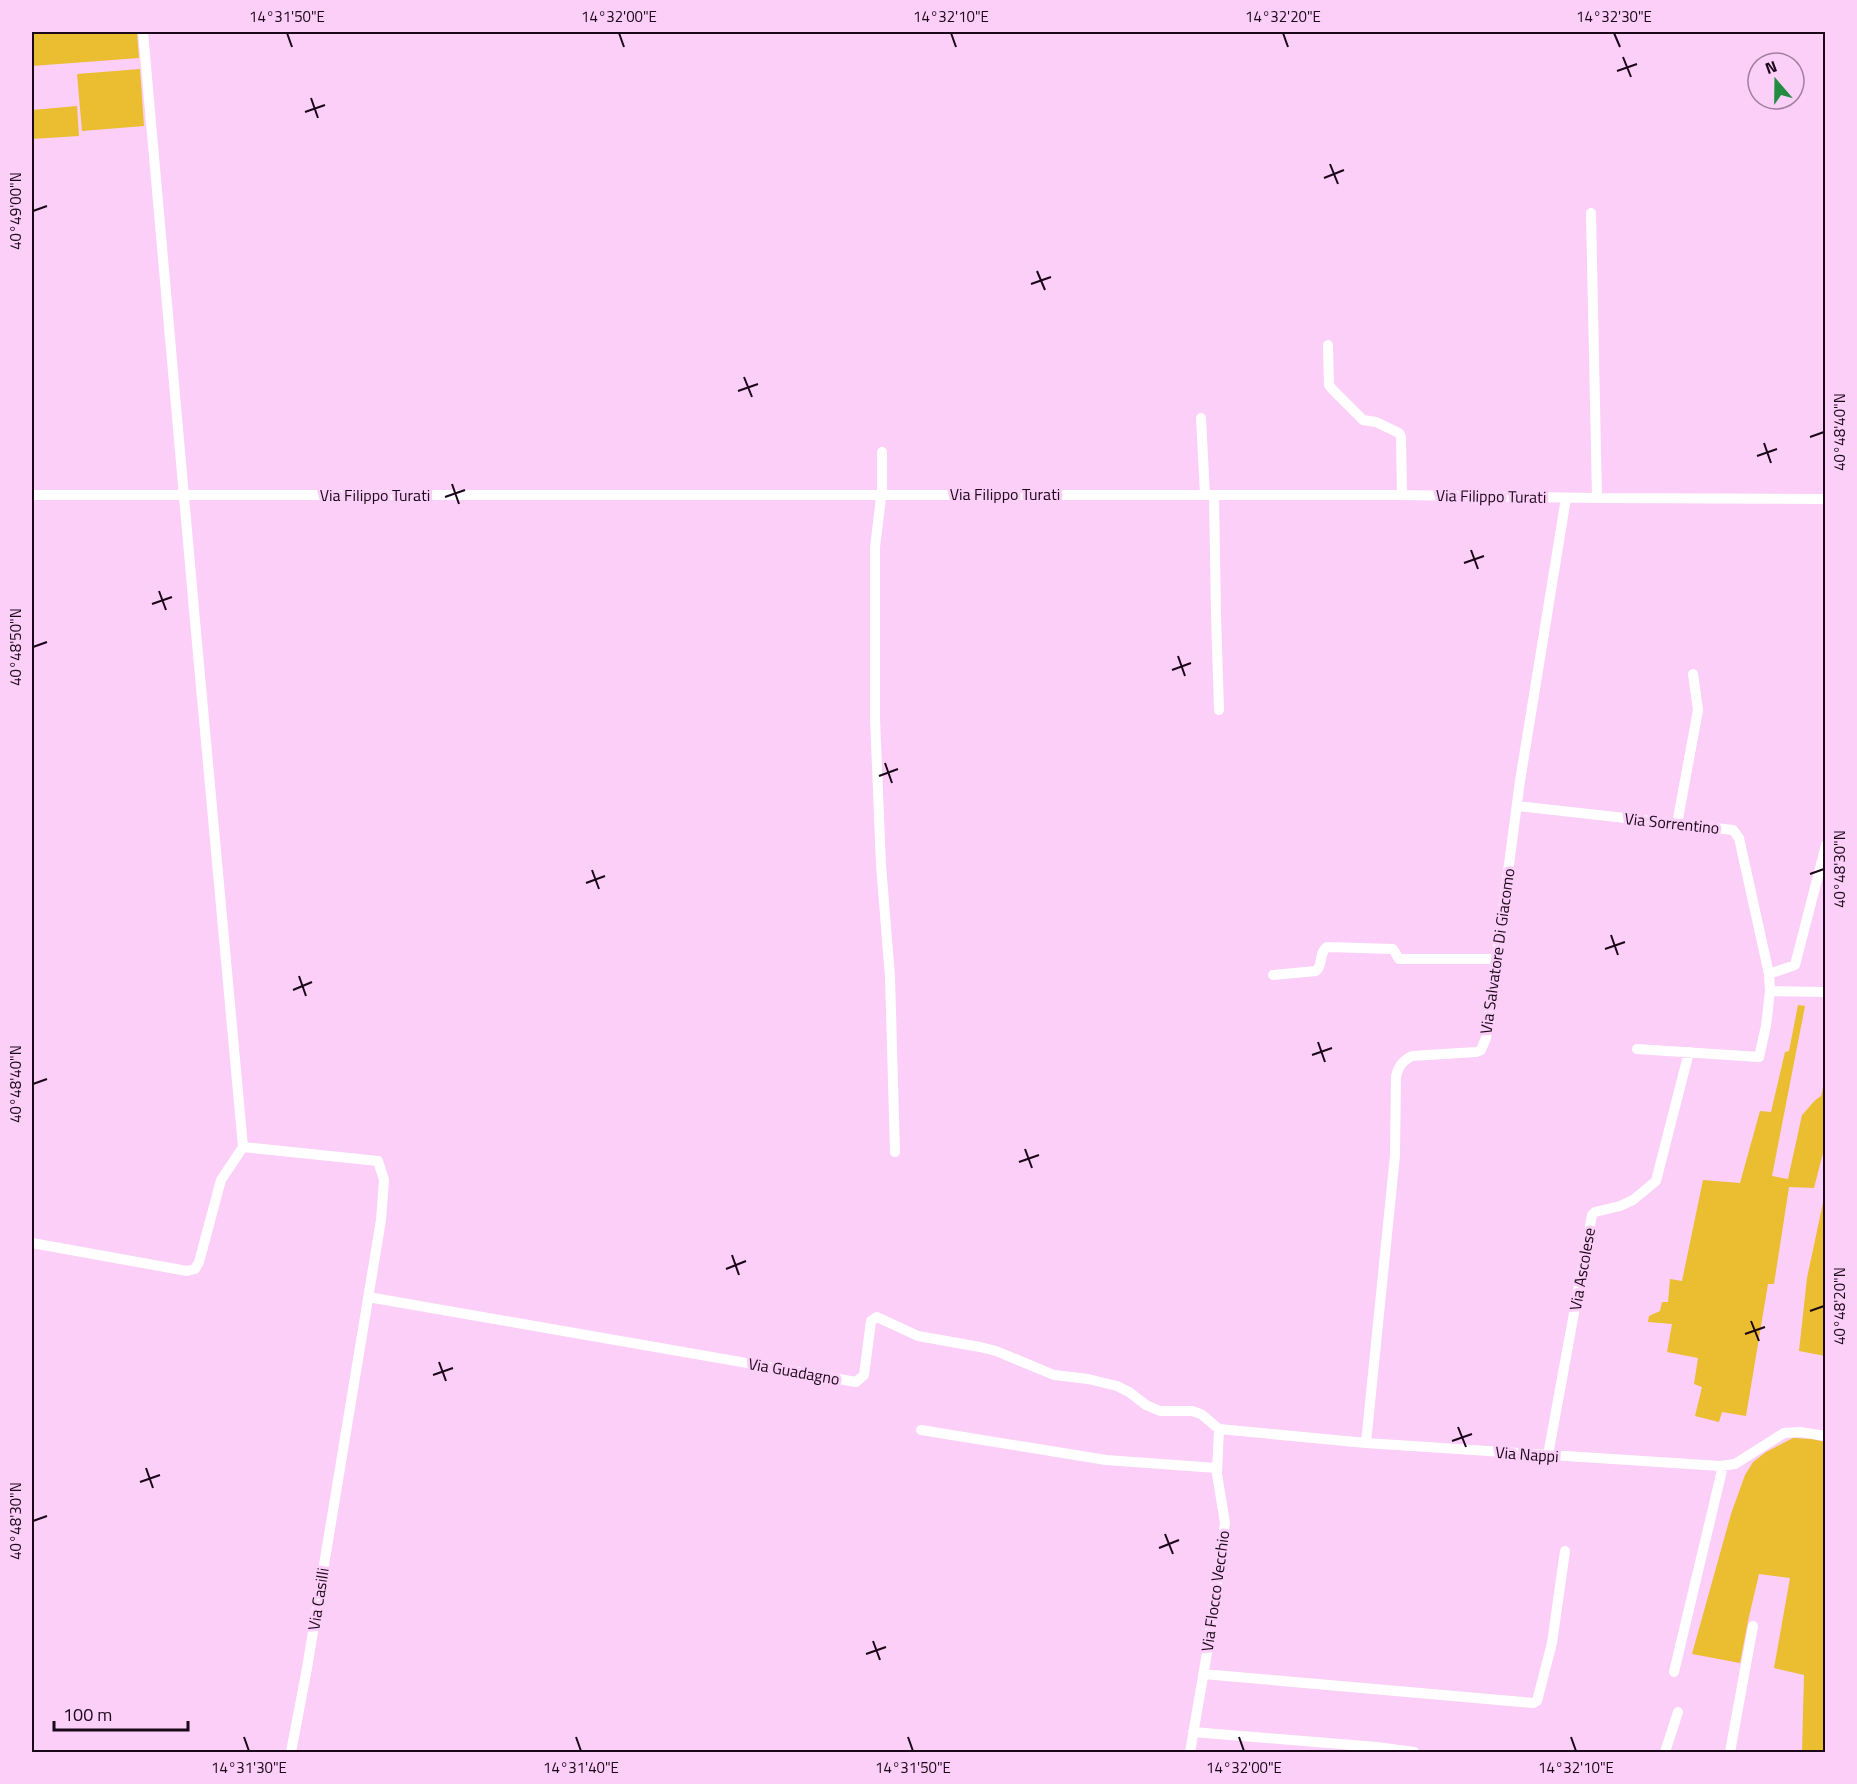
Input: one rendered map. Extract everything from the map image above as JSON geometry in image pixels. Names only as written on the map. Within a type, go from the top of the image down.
[{"type":"street","points":[[32,1244],[187,1271],[195,1269],[199,1262],[221,1180],[243,1147],[143,32]]},
{"type":"street","points":[[1591,213],[1597,498]]},
{"type":"street","points":[[1328,345],[1329,385],[1363,420],[1376,422],[1399,433],[1401,437],[1402,495]]},
{"type":"street","points":[[1201,418],[1210,495],[1219,710]]},
{"type":"street","points":[[882,452],[882,494],[874,547],[874,718],[881,865],[890,977],[896,1152]]},
{"type":"street","name":"Via Filippo Turati","points":[[32,495],[1402,495],[1826,499]]},
{"type":"street","name":"Via Salvatore Di Giacomo","points":[[1366,1443],[1395,1155],[1396,1076],[1398,1067],[1412,1056],[1470,1053],[1481,1050],[1486,1038],[1517,806],[1566,498]]},
{"type":"street","points":[[1677,824],[1698,710],[1693,674]]},
{"type":"street","name":"Via Sorrentino","points":[[1517,806],[1733,830],[1737,833],[1769,974],[1770,991],[1766,1026],[1759,1057],[1637,1049]]},
{"type":"street","points":[[1769,974],[1795,965],[1826,844]]},
{"type":"street","points":[[1273,975],[1316,971],[1320,965],[1323,949],[1327,947],[1393,949],[1399,960],[1496,959]]},
{"type":"street","points":[[1770,991],[1826,992]]},
{"type":"street","name":"Via Ascolese","points":[[1548,1455],[1592,1215],[1595,1212],[1634,1200],[1656,1181],[1689,1052]]},
{"type":"street","name":"Via Casilli","points":[[243,1147],[378,1161],[384,1180],[382,1210],[368,1297],[291,1752]]},
{"type":"street","name":"Via Guadagno","points":[[368,1297],[856,1382],[864,1375],[871,1321],[877,1317],[918,1336],[996,1351],[1054,1375],[1088,1379],[1117,1386],[1129,1392],[1146,1406],[1160,1412],[1192,1411],[1202,1414],[1219,1430]]},
{"type":"street","points":[[921,1430],[1106,1460],[1217,1468]]},
{"type":"street","name":"Via Nappi","points":[[1219,1430],[1366,1443],[1723,1466],[1735,1464],[1784,1433],[1800,1432],[1826,1436]]},
{"type":"street","name":"Via Flocco Vecchio","points":[[1190,1752],[1225,1523],[1217,1468],[1219,1430]]},
{"type":"street","points":[[1674,1672],[1723,1466]]},
{"type":"street","points":[[1203,1674],[1533,1703],[1537,1701],[1552,1643],[1565,1551]]},
{"type":"street","points":[[1730,1752],[1753,1626]]},
{"type":"street","points":[[1665,1752],[1678,1712]]},
{"type":"street","points":[[1193,1732],[1414,1752]]},
{"type":"shaded area","points":[[32,32],[137,32],[139,58],[32,66]]},
{"type":"shaded area","points":[[140,69],[144,126],[82,131],[77,74]]},
{"type":"shaded area","points":[[77,106],[79,136],[32,139],[32,110]]},
{"type":"shaded area","points":[[1798,1005],[1805,1006],[1772,1176],[1788,1179],[1802,1115],[1821,1096],[1825,1079],[1825,1145],[1814,1188],[1789,1187],[1774,1284],[1768,1284],[1746,1416],[1722,1412],[1719,1422],[1695,1416],[1702,1387],[1694,1384],[1698,1358],[1667,1352],[1672,1324],[1648,1322],[1649,1316],[1660,1311],[1662,1302],[1668,1302],[1670,1279],[1682,1281],[1703,1180],[1740,1183],[1760,1111],[1771,1112],[1785,1052],[1789,1051]]},
{"type":"shaded area","points":[[1825,1193],[1825,1356],[1799,1351],[1807,1278]]},
{"type":"shaded area","points":[[1793,1438],[1825,1442],[1826,1732],[1823,1752],[1802,1752],[1804,1675],[1774,1668],[1790,1578],[1759,1574],[1740,1663],[1692,1654],[1731,1514],[1745,1475],[1753,1462],[1766,1452]]}]
